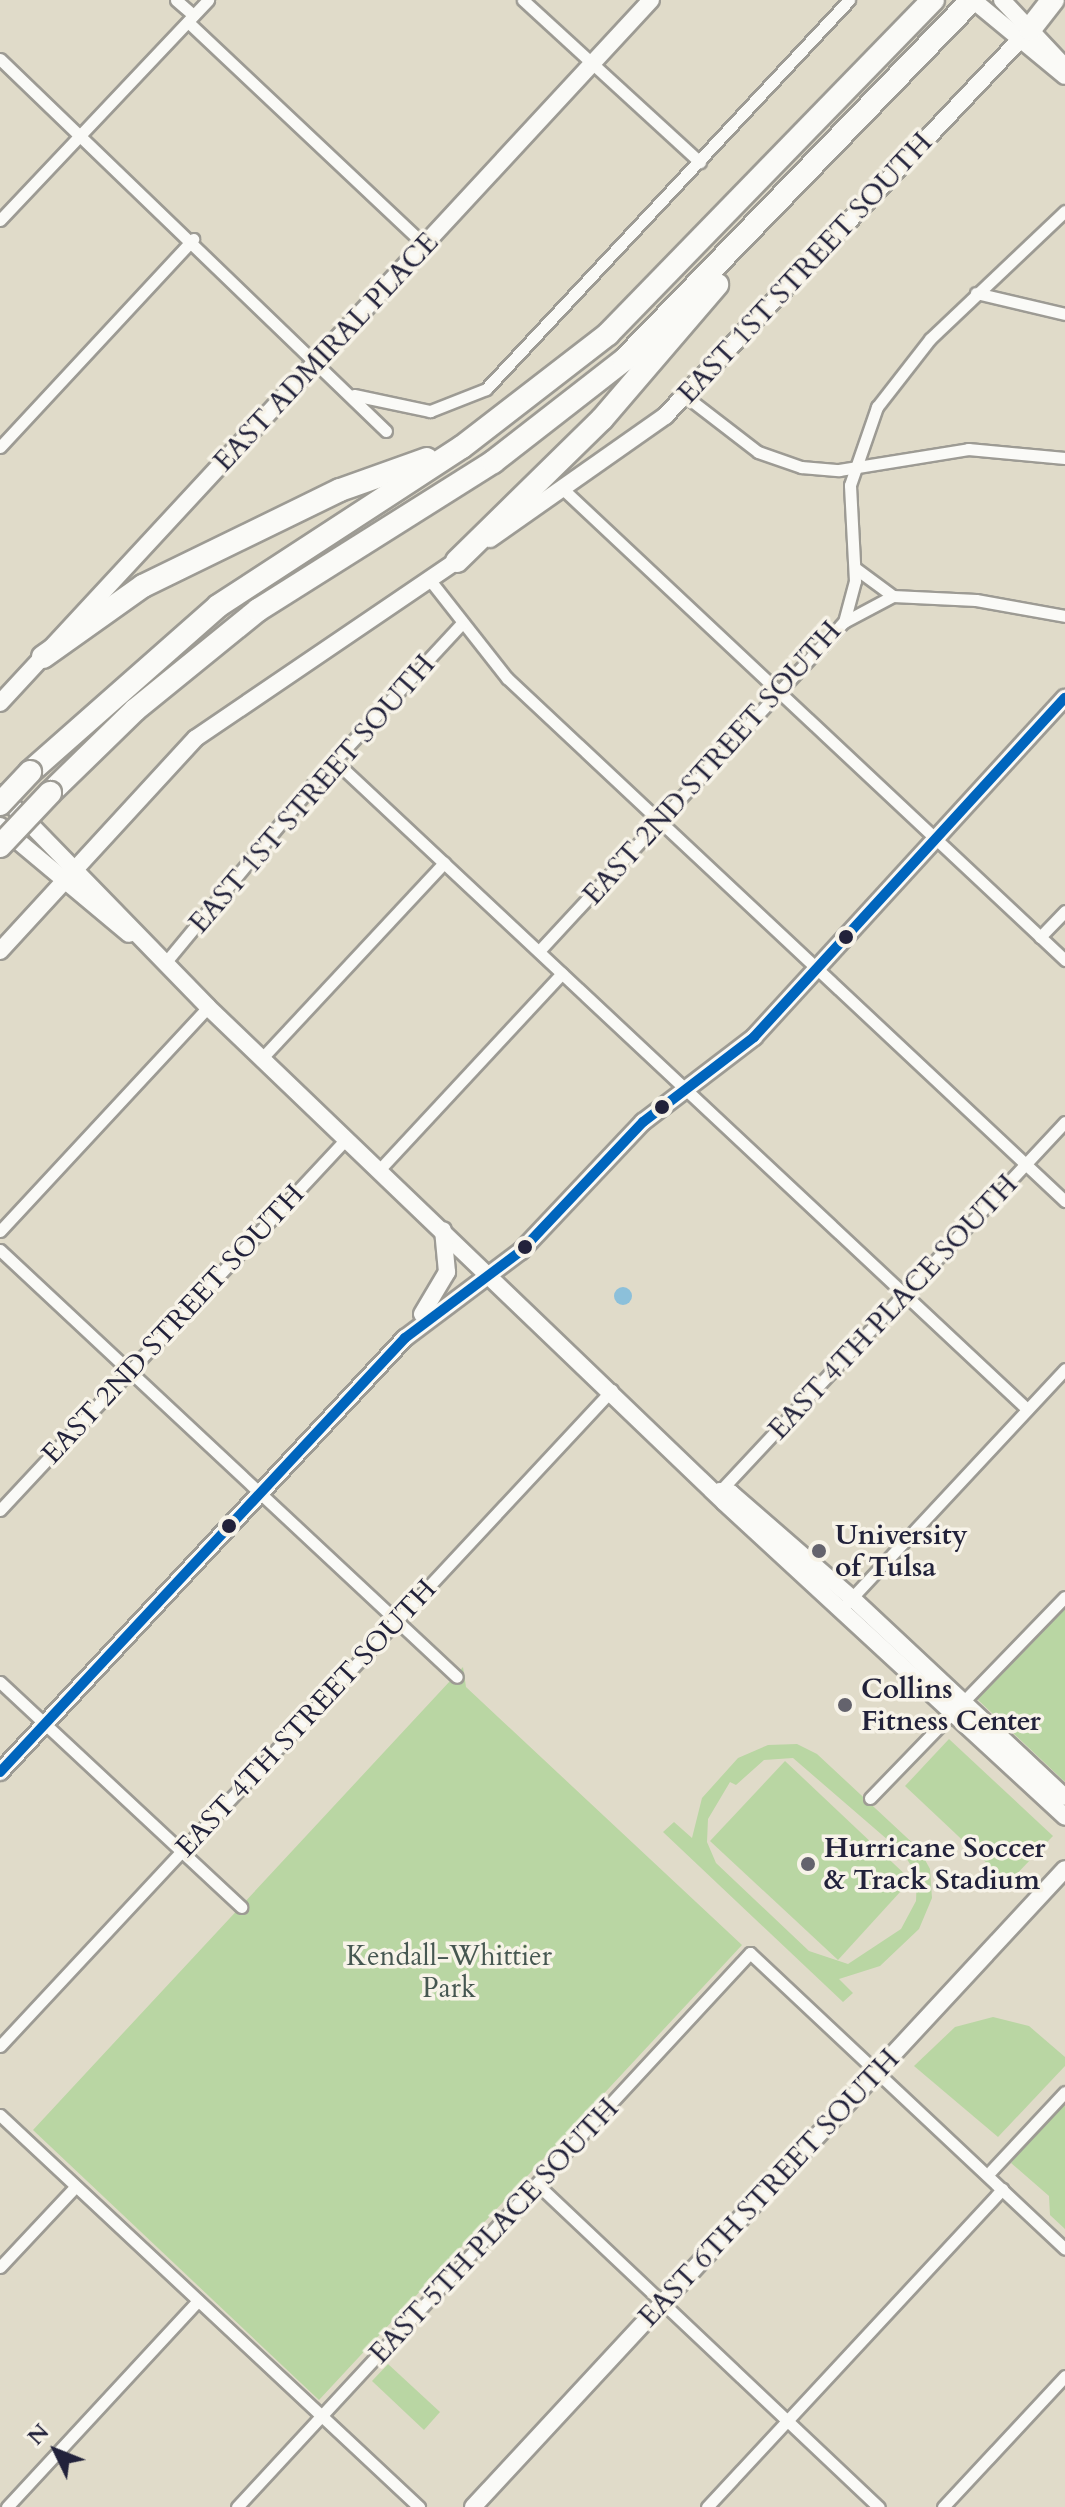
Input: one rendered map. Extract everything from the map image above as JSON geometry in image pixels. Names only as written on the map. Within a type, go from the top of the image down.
[{"type":"highway","points":[[0,804],[30,772],[218,606],[462,447],[657,290],[933,0]]},
{"type":"highway","points":[[0,846],[50,793],[209,648],[493,462],[613,369],[764,219],[973,0]]},
{"type":"highway","points":[[1021,27],[1053,0]]},
{"type":"highway","points":[[457,561],[680,335],[764,219]]},
{"type":"highway","points":[[43,657],[196,559],[340,490],[462,447]]},
{"type":"street","points":[[176,0],[190,18],[426,246]]},
{"type":"street","points":[[0,220],[208,0]]},
{"type":"street","points":[[523,0],[700,162]]},
{"type":"street","name":"EAST ADMIRAL PLACE","points":[[0,703],[651,0]]},
{"type":"street","points":[[354,395],[407,410],[447,408],[486,389],[849,0]]},
{"type":"street","points":[[973,0],[1001,26],[1021,27],[1065,67]]},
{"type":"street","points":[[1002,0],[1021,27],[1065,76]]},
{"type":"street","name":"EAST 1ST STREET SOUTH","points":[[0,951],[223,714],[626,449],[684,395],[1021,27]]},
{"type":"street","points":[[0,59],[320,360],[386,431]]},
{"type":"street","name":"EAST 2ND STREET SOUTH","points":[[539,951],[844,622],[855,568],[849,515],[855,466],[890,387],[976,293],[1065,211]]},
{"type":"street","points":[[0,447],[193,239]]},
{"type":"street","points":[[976,293],[1065,314]]},
{"type":"street","points":[[684,395],[775,460],[820,469],[968,449],[1065,458]]},
{"type":"street","points":[[565,491],[1065,960]]},
{"type":"street","points":[[855,568],[893,596],[1065,616]]},
{"type":"street","points":[[429,579],[460,625],[659,821],[1065,1201]]},
{"type":"street","points":[[844,622],[893,596]]},
{"type":"street","name":"EAST 1ST STREET SOUTH","points":[[165,963],[335,761],[460,625]]},
{"type":"street","points":[[405,1338],[491,1273],[685,1088],[754,1037],[938,840],[1065,698]]},
{"type":"street","points":[[335,761],[1027,1409]]},
{"type":"street","points":[[0,793],[78,868],[141,941],[208,1007],[612,1390],[720,1491],[1065,1797]]},
{"type":"street","points":[[0,826],[63,885],[141,941]]},
{"type":"street","points":[[262,1058],[444,863]]},
{"type":"street","points":[[1040,937],[1065,911]]},
{"type":"street","points":[[380,1169],[562,973]]},
{"type":"street","points":[[0,1231],[208,1007]]},
{"type":"street","name":"EAST 4TH PLACE SOUTH","points":[[720,1491],[1065,1122]]},
{"type":"street","name":"EAST 2ND STREET SOUTH","points":[[0,1510],[347,1138]]},
{"type":"street","points":[[0,1772],[405,1338],[442,1289],[449,1254],[442,1228]]},
{"type":"street","points":[[0,1250],[457,1677]]},
{"type":"street","points":[[846,1604],[1065,1369]]},
{"type":"street","name":"EAST 4TH STREET SOUTH","points":[[0,2046],[612,1390]]},
{"type":"street","points":[[870,1798],[958,1703],[1065,1597]]},
{"type":"street","points":[[0,1682],[241,1907]]},
{"type":"street","points":[[958,1703],[1065,1817]]},
{"type":"street","name":"EAST 6TH STREET SOUTH","points":[[473,2507],[1065,1869]]},
{"type":"street","name":"EAST 5TH PLACE SOUTH","points":[[237,2507],[750,1953],[876,2072]]},
{"type":"street","points":[[876,2072],[1065,2249]]},
{"type":"street","points":[[991,2171],[1065,2092]]},
{"type":"street","points":[[0,2115],[419,2507]]},
{"type":"street","points":[[538,2185],[879,2507]]},
{"type":"street","points":[[0,2267],[75,2187]]},
{"type":"street","points":[[707,2507],[1002,2189]]},
{"type":"street","points":[[7,2507],[198,2301]]},
{"type":"street","points":[[943,2507],[1065,2376]]},
{"type":"green space","points":[[1065,1604],[1065,1782],[976,1698]]},
{"type":"green space","name":"Kendall-Whittier Park","points":[[463,1667],[466,1687],[742,1945],[319,2400],[33,2130]]},
{"type":"green space","points":[[949,1739],[1053,1836],[1008,1883],[905,1786]]},
{"type":"green space","points":[[797,1744],[817,1754],[919,1849],[930,1869],[932,1898],[919,1929],[880,1966],[839,1979],[853,1993],[843,2002],[663,1832],[674,1822],[692,1838],[702,1798],[738,1758],[768,1745]],"holes":[[[793,1758],[903,1853],[917,1875],[916,1901],[901,1929],[848,1964],[809,1951],[716,1863],[707,1842],[708,1819],[730,1782],[736,1785],[764,1760]]]},
{"type":"green space","points":[[785,1761],[911,1880],[838,1960],[710,1841]]},
{"type":"green space","points":[[993,2017],[1029,2026],[1065,2057],[1065,2066],[998,2137],[914,2066],[955,2027]]},
{"type":"green space","points":[[1065,2098],[1065,2229],[1050,2215],[1049,2196],[1011,2163]]},
{"type":"green space","points":[[388,2364],[440,2412],[424,2430],[372,2381]]},
{"type":"water","points":[[623,1287],[632,1296],[623,1305],[614,1296]]},
{"type":"transit line","points":[[0,1772],[405,1338],[521,1251],[643,1122],[754,1037],[1065,698]]},
{"type":"place","name":"University of Tulsa","points":[[819,1551]]},
{"type":"place","name":"Collins Fitness Center","points":[[845,1705]]},
{"type":"place","name":"Hurricane Soccer & Track Stadium","points":[[808,1864]]}]
